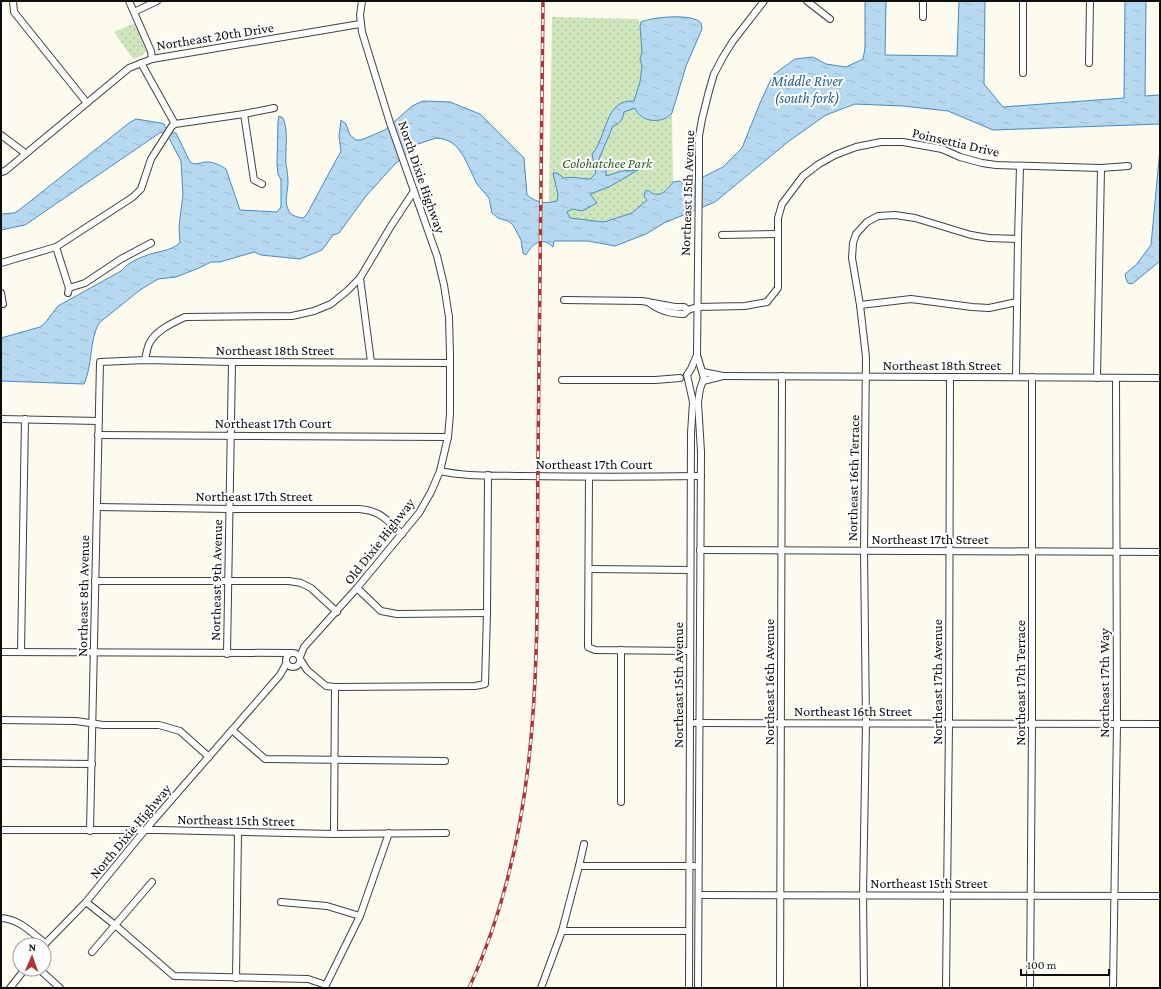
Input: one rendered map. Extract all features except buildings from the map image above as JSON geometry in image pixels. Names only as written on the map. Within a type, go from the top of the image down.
[{"type":"street","points":[[13,1],[14,12],[87,103]]},
{"type":"street","points":[[129,1],[151,50],[152,59]]},
{"type":"street","points":[[134,12],[157,1]]},
{"type":"street","name":"North Dixie Highway","points":[[362,1],[360,9],[360,24],[362,32],[402,159],[437,256],[444,285],[449,317],[450,363]]},
{"type":"street","name":"Northeast 15th Avenue","points":[[703,371],[697,355],[699,136],[714,74],[733,41],[764,1]]},
{"type":"street","points":[[806,1],[830,19]]},
{"type":"street","points":[[923,1],[923,17]]},
{"type":"street","points":[[1023,73],[1024,1]]},
{"type":"street","points":[[1089,63],[1090,1]]},
{"type":"street","name":"Northeast 20th Drive","points":[[1,172],[5,171],[129,68],[141,63],[152,59],[360,24]]},
{"type":"street","points":[[141,63],[174,124]]},
{"type":"street","points":[[1,263],[56,248],[133,197],[141,189],[151,159],[157,147],[174,124],[274,108]]},
{"type":"street","points":[[244,114],[254,180],[262,184]]},
{"type":"street","points":[[1,135],[25,153]]},
{"type":"street","name":"Poinsettia Drive","points":[[564,300],[633,300],[648,302],[664,312],[674,314],[684,314],[688,310],[697,307],[745,306],[766,302],[778,288],[778,218],[782,204],[803,176],[819,164],[835,155],[856,147],[881,142],[903,142],[942,149],[960,158],[982,163],[1020,166],[1101,168],[1128,166]]},
{"type":"street","points":[[1016,377],[1020,166]]},
{"type":"street","points":[[1097,378],[1101,168]]},
{"type":"street","points":[[145,360],[149,344],[158,333],[172,323],[185,317],[292,316],[314,311],[331,304],[360,278],[414,191]]},
{"type":"street","name":"Northeast 16th Terrace","points":[[864,988],[863,895],[866,724],[864,550],[866,357],[860,305],[852,258],[853,243],[856,234],[867,222],[878,216],[894,215],[915,218],[971,235],[989,238],[1018,239]]},
{"type":"street","points":[[722,235],[778,234]]},
{"type":"street","points":[[56,248],[69,290],[85,283],[121,259],[151,243]]},
{"type":"street","points":[[360,278],[371,362]]},
{"type":"street","points":[[1,293],[3,304]]},
{"type":"street","points":[[860,305],[911,298],[988,308],[1017,302]]},
{"type":"street","name":"Northeast 15th Avenue","points":[[690,370],[697,355]]},
{"type":"street","name":"Northeast 18th Street","points":[[100,362],[145,360],[450,363]]},
{"type":"street","name":"Northeast 8th Avenue","points":[[90,830],[100,362]]},
{"type":"street","name":"Northeast 9th Avenue","points":[[227,654],[232,362]]},
{"type":"street","name":"Old Dixie Highway","points":[[292,653],[304,647],[358,588],[419,513],[431,492],[440,471],[448,437],[450,414],[450,363]]},
{"type":"street","points":[[562,380],[655,380],[680,378],[697,386],[703,382],[703,371],[697,368],[690,370],[680,378]]},
{"type":"street","points":[[688,382],[687,375],[690,370]]},
{"type":"street","name":"Northeast 18th Street","points":[[703,371],[723,376],[1160,378]]},
{"type":"street","name":"Northeast 18th Street","points":[[703,382],[723,376]]},
{"type":"street","name":"Northeast 16th Avenue","points":[[780,988],[782,376]]},
{"type":"street","name":"Northeast 17th Avenue","points":[[946,988],[949,724],[948,552],[950,377]]},
{"type":"street","name":"Northeast 17th Terrace","points":[[1030,988],[1032,377]]},
{"type":"street","name":"Northeast 17th Way","points":[[1113,988],[1117,724],[1116,378]]},
{"type":"street","name":"Northeast 15th Avenue","points":[[688,382],[693,402],[691,433],[690,570],[689,988]]},
{"type":"street","name":"Northeast 15th Avenue","points":[[698,988],[701,476],[698,402],[703,382]]},
{"type":"street","points":[[1,419],[99,421]]},
{"type":"street","points":[[21,652],[25,420]]},
{"type":"street","name":"Northeast 17th Court","points":[[98,435],[448,437]]},
{"type":"street","name":"Northeast 17th Court","points":[[440,471],[457,474],[589,477],[701,476]]},
{"type":"street","points":[[1,652],[227,654],[292,653],[297,654],[307,670],[326,686],[475,686],[485,684],[488,613],[488,475]]},
{"type":"street","points":[[589,477],[588,647],[595,650],[690,651]]},
{"type":"street","name":"Northeast 17th Street","points":[[97,507],[371,510],[379,514],[402,534]]},
{"type":"street","name":"Northeast 17th Street","points":[[700,550],[1160,552]]},
{"type":"street","points":[[589,569],[690,570]]},
{"type":"street","points":[[95,581],[302,582],[311,588],[337,612]]},
{"type":"street","points":[[358,588],[381,611],[397,614],[488,613]]},
{"type":"street","name":"Old Dixie Highway","points":[[300,658],[304,647]]},
{"type":"street","points":[[621,650],[621,802]]},
{"type":"street","points":[[292,653],[287,656],[280,675],[232,730],[265,759],[445,761]]},
{"type":"street","points":[[275,654],[281,656],[286,662],[294,667],[307,670]]},
{"type":"street","points":[[280,675],[300,663],[300,658]]},
{"type":"street","points":[[334,834],[336,760],[335,687]]},
{"type":"street","points":[[1,720],[76,720],[103,725],[159,725],[180,731],[209,757]]},
{"type":"street","name":"Northeast 16th Street","points":[[690,723],[1160,724]]},
{"type":"street","name":"North Dixie Highway","points":[[51,937],[86,902],[145,830],[232,730]]},
{"type":"street","points":[[1,763],[92,764]]},
{"type":"street","name":"Northeast 15th Street","points":[[1,830],[145,830],[334,834],[446,833]]},
{"type":"street","points":[[236,978],[238,832]]},
{"type":"street","points":[[86,902],[174,976],[308,979],[325,986],[360,916],[389,833]]},
{"type":"street","points":[[541,988],[562,931],[584,844]]},
{"type":"street","points":[[579,866],[699,866]]},
{"type":"street","points":[[92,952],[152,882]]},
{"type":"street","name":"Northeast 15th Street","points":[[699,895],[1160,896]]},
{"type":"street","points":[[281,902],[327,906],[360,916]]},
{"type":"street","points":[[1,918],[12,919],[18,922],[36,937]]},
{"type":"street","points":[[562,931],[689,931]]},
{"type":"street","points":[[10,988],[19,977]]},
{"type":"street","points":[[47,977],[60,988]]},
{"type":"green space","name":"Colohatchee Park","points":[[552,17],[639,19],[642,52],[640,59],[642,66],[640,82],[634,101],[657,120],[668,117],[672,113],[673,182],[669,188],[627,219],[603,228],[566,223],[549,206]]},
{"type":"green space","points":[[135,23],[147,51],[141,56],[133,59],[114,32]]},
{"type":"water","name":"Middle River (south fork)","points":[[865,1],[886,1],[885,55],[957,56],[959,1],[985,1],[984,84],[1003,107],[1124,98],[1125,1],[1146,1],[1145,96],[1160,95],[1160,124],[993,130],[948,111],[903,106],[855,104],[826,115],[789,141],[715,202],[664,223],[646,234],[615,246],[588,241],[554,241],[553,247],[548,243],[540,242],[534,244],[526,255],[523,253],[521,240],[513,225],[508,221],[498,218],[492,213],[489,198],[477,184],[464,157],[457,147],[444,139],[436,138],[418,144],[395,164],[366,196],[339,233],[333,235],[322,250],[300,259],[261,255],[254,252],[220,262],[211,262],[176,277],[158,279],[140,290],[99,323],[94,337],[89,369],[84,384],[1,381],[1,338],[40,327],[58,306],[121,271],[135,260],[149,254],[172,248],[180,243],[179,226],[183,195],[181,161],[169,138],[161,132],[25,225],[1,230],[1,214],[14,213],[18,211],[136,119],[164,124],[165,127],[172,133],[176,133],[190,162],[196,164],[205,162],[212,163],[226,169],[240,210],[277,212],[281,207],[281,180],[278,174],[277,164],[278,121],[279,116],[283,118],[286,134],[286,164],[288,175],[286,199],[287,206],[292,215],[303,218],[307,214],[341,151],[339,136],[341,120],[346,124],[350,135],[356,140],[361,140],[385,130],[412,106],[423,101],[450,102],[480,114],[524,158],[527,195],[534,200],[545,203],[553,202],[557,201],[558,195],[553,173],[557,173],[564,178],[571,177],[590,179],[596,173],[592,154],[601,139],[611,113],[617,106],[624,102],[634,101],[640,82],[642,66],[640,59],[642,52],[641,22],[663,17],[681,17],[697,20],[701,23],[702,29],[686,66],[672,113],[663,119],[652,120],[641,116],[635,108],[624,112],[621,121],[613,126],[599,159],[600,168],[606,169],[606,176],[622,171],[638,170],[609,187],[590,194],[597,203],[582,211],[572,209],[567,212],[570,218],[604,222],[632,213],[647,200],[644,197],[645,192],[648,190],[652,193],[659,194],[665,191],[673,182],[680,181],[685,186],[723,167],[742,148],[773,75],[795,59],[813,57],[826,64],[846,67],[863,59],[865,48]]},
{"type":"water","points":[[1160,149],[1160,261],[1132,284],[1128,283],[1125,274],[1136,265],[1151,245]]},
{"type":"railway","points":[[469,988],[494,924],[512,859],[525,793],[532,727],[536,660],[543,1]]}]
